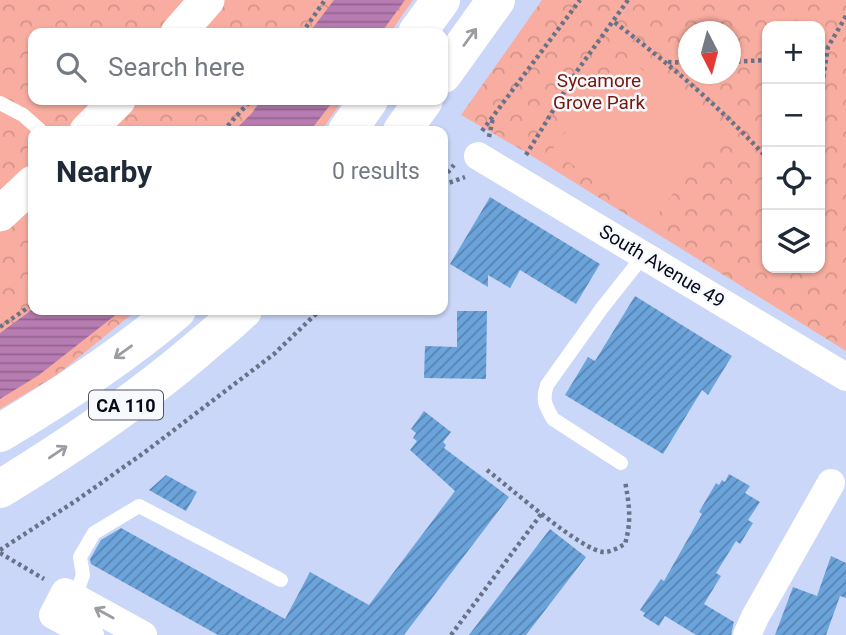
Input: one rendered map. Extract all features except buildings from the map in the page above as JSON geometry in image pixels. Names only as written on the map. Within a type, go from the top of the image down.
[{"type":"highway","points":[[421,28],[441,0]]},
{"type":"highway","points":[[448,67],[496,0]]},
{"type":"highway","points":[[351,126],[365,105]]},
{"type":"highway","points":[[406,126],[421,105]]},
{"type":"highway","name":"CA 110","points":[[0,433],[59,398],[171,315]]},
{"type":"highway","name":"CA 110","points":[[0,489],[116,413],[176,368],[237,315]]},
{"type":"street","points":[[182,28],[207,0]]},
{"type":"street","points":[[92,126],[113,105]]},
{"type":"street","name":"South Avenue 49","points":[[472,149],[846,377]]},
{"type":"street","points":[[0,214],[28,188]]},
{"type":"street","points":[[747,635],[831,483]]},
{"type":"street","points":[[90,635],[53,615],[70,594],[143,635]]},
{"type":"lane","points":[[0,103],[23,115],[35,126]]},
{"type":"lane","points":[[621,463],[553,419],[543,397],[547,385],[644,255]]},
{"type":"lane","points":[[70,594],[83,575],[80,557],[94,533],[139,506],[281,580]]},
{"type":"path","points":[[305,28],[325,0]]},
{"type":"path","points":[[448,173],[472,149],[580,0]]},
{"type":"path","points":[[513,176],[577,71],[628,0]]},
{"type":"path","points":[[823,84],[828,47],[846,16]]},
{"type":"path","points":[[613,21],[667,62],[736,124],[762,153]]},
{"type":"path","points":[[741,61],[762,60]]},
{"type":"path","points":[[667,62],[678,63]]},
{"type":"path","points":[[228,126],[246,105]]},
{"type":"path","points":[[0,327],[28,307]]},
{"type":"path","points":[[70,594],[0,551],[145,452],[274,354],[315,315]]},
{"type":"path","points":[[487,470],[581,544],[604,552],[625,544],[628,531],[630,508],[621,463]]},
{"type":"path","points":[[451,635],[542,513]]},
{"type":"green space","points":[[0,0],[413,0],[393,28],[28,28],[28,105],[339,105],[325,126],[28,126],[28,315],[131,315],[57,375],[0,409]]},
{"type":"green space","name":"Sycamore Grove Park","points":[[542,0],[846,0],[846,351],[461,115]]},
{"type":"green space","points":[[622,55],[722,127],[652,222],[552,150]]},
{"type":"shaded area","points":[[334,0],[405,0],[385,28],[313,28]]},
{"type":"shaded area","points":[[258,105],[330,105],[314,126],[239,126]]},
{"type":"shaded area","points":[[28,313],[28,315],[116,315],[39,375],[0,399],[0,333]]}]
